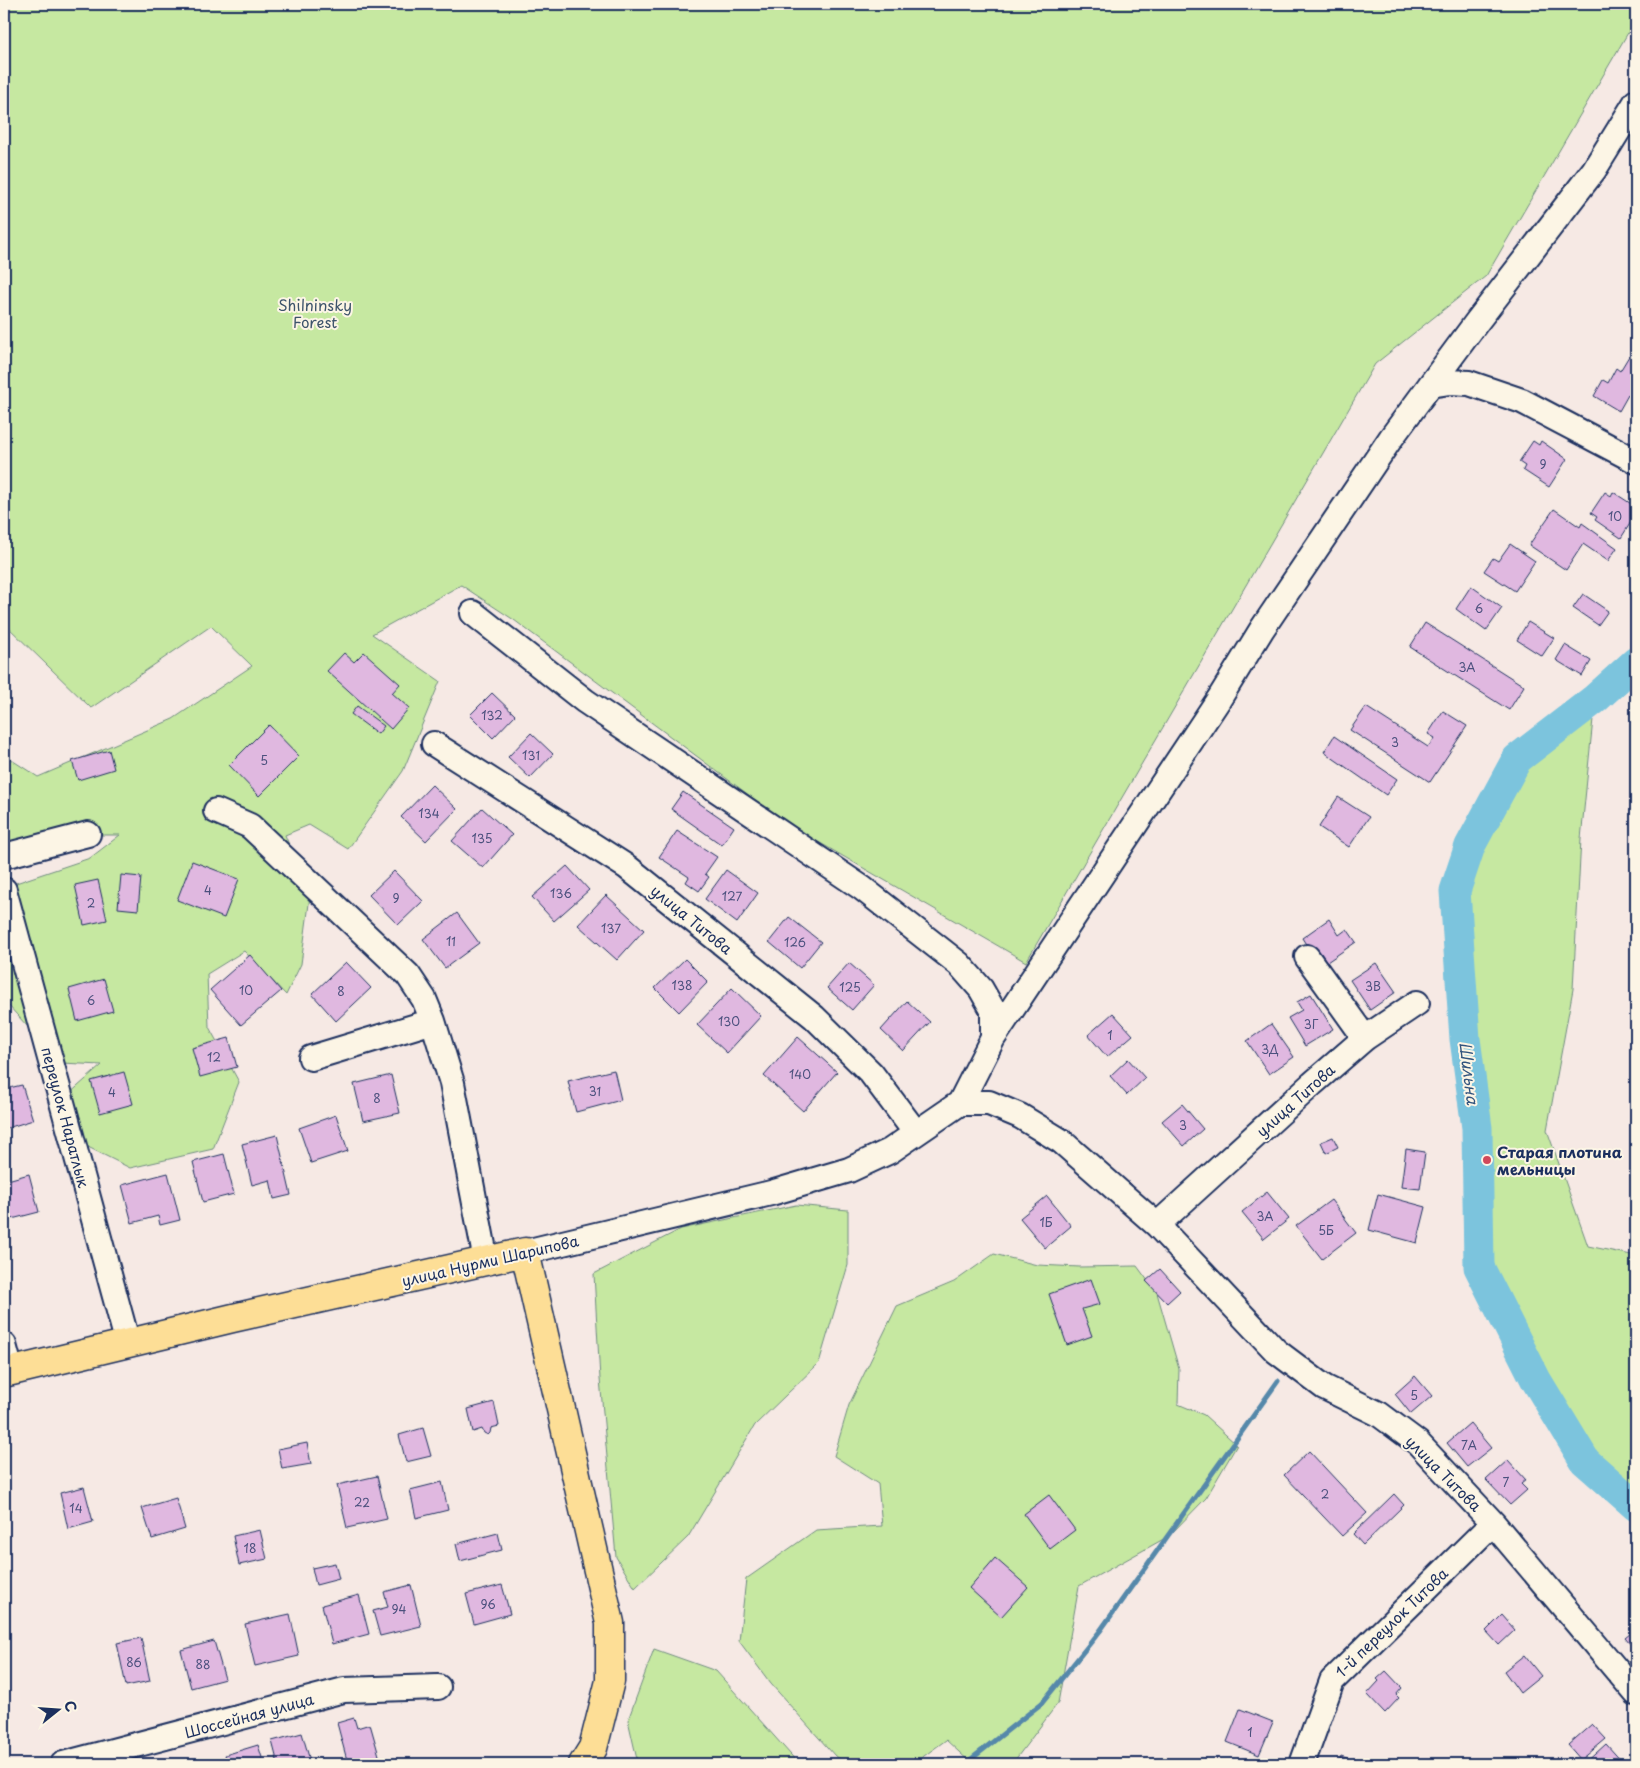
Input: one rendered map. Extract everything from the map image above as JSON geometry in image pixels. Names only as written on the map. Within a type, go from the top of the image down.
[{"type":"main road","name":"улица Нурми Шарипова","points":[[7,1372],[525,1252]]},
{"type":"main road","points":[[525,1252],[610,1623],[610,1682],[593,1748],[583,1764]]},
{"type":"street","points":[[960,1104],[993,1038],[1219,699],[1262,629],[1391,438],[1476,323],[1594,170],[1636,102]]},
{"type":"street","points":[[1430,385],[1450,382],[1469,383],[1522,401],[1636,461]]},
{"type":"street","points":[[473,613],[585,701],[862,888],[959,964],[981,989],[993,1010],[993,1038]]},
{"type":"street","name":"улица Титова","points":[[434,744],[627,867],[814,1016],[870,1073],[916,1133]]},
{"type":"street","points":[[216,811],[250,826],[401,969],[424,999],[433,1021],[452,1083],[486,1261]]},
{"type":"street","points":[[4,856],[88,834]]},
{"type":"street","name":"переулок Наратлык","points":[[4,890],[128,1344]]},
{"type":"street","points":[[1306,957],[1365,1038]]},
{"type":"street","name":"улица Титова","points":[[1157,1225],[1365,1038],[1417,1002]]},
{"type":"street","points":[[311,1058],[433,1021]]},
{"type":"street","name":"улица Титова","points":[[960,1104],[989,1103],[1020,1116],[1060,1141],[1157,1225],[1276,1351],[1324,1387],[1379,1414],[1418,1443],[1493,1523],[1636,1693]]},
{"type":"street","name":"улица Нурми Шарипова","points":[[525,1252],[762,1195],[849,1170],[890,1151],[960,1104]]},
{"type":"street","points":[[4,1344],[7,1372]]},
{"type":"street","name":"1-й переулок Титова","points":[[1302,1764],[1332,1681],[1493,1523]]},
{"type":"street","name":"Шоссейная улица","points":[[63,1764],[344,1690],[438,1687]]},
{"type":"green space","name":"Shilninsky Forest","points":[[4,4],[1636,4],[1636,19],[1486,276],[1375,364],[1026,962],[789,825],[514,620],[461,585],[372,634],[440,681],[403,771],[348,849],[309,825],[285,835],[310,896],[301,964],[286,995],[244,951],[207,974],[209,1027],[239,1082],[213,1149],[130,1168],[88,1147],[52,1109],[102,1065],[61,1063],[4,1002],[4,887],[90,858],[120,835],[83,835],[4,856],[4,755],[38,777],[173,719],[252,666],[211,626],[91,708],[4,623]]},
{"type":"green space","points":[[1595,699],[1581,839],[1573,989],[1547,1130],[1588,1246],[1636,1256],[1636,1506],[1585,1461],[1536,1380],[1479,1267],[1477,1128],[1465,1039],[1455,891],[1470,846],[1517,759]]},
{"type":"green space","points":[[796,1205],[848,1210],[848,1265],[819,1363],[755,1425],[688,1537],[635,1588],[616,1557],[600,1379],[594,1274],[681,1229]]},
{"type":"green space","points":[[994,1254],[1037,1265],[1080,1267],[1137,1266],[1157,1293],[1179,1369],[1178,1404],[1204,1415],[1237,1445],[1206,1498],[1169,1536],[1079,1586],[1058,1703],[1015,1760],[994,1764],[972,1764],[946,1740],[913,1764],[850,1764],[835,1756],[771,1684],[739,1641],[746,1579],[816,1530],[882,1526],[878,1484],[834,1456],[849,1405],[897,1306],[954,1282]]},
{"type":"green space","points":[[654,1649],[716,1671],[799,1764],[638,1764],[628,1720]]},
{"type":"building","points":[[1636,352],[1636,390],[1631,397],[1628,395],[1619,411],[1594,396],[1603,380],[1608,383],[1616,368],[1620,371],[1629,356],[1633,358]]},
{"type":"building","points":[[1533,441],[1539,445],[1541,441],[1567,459],[1549,487],[1523,470],[1525,466],[1519,462]]},
{"type":"building","points":[[1605,492],[1611,496],[1613,492],[1636,507],[1636,514],[1621,538],[1595,520],[1597,517],[1591,513]]},
{"type":"building","points":[[1554,509],[1580,527],[1582,523],[1617,548],[1608,561],[1583,544],[1566,570],[1529,545]]},
{"type":"building","points":[[1510,544],[1535,561],[1515,591],[1484,571],[1493,558],[1498,561]]},
{"type":"building","points":[[1471,586],[1502,608],[1486,631],[1456,609]]},
{"type":"building","points":[[1583,594],[1608,611],[1598,625],[1573,608]]},
{"type":"building","points":[[1528,622],[1554,638],[1542,656],[1517,640]]},
{"type":"building","points":[[1425,623],[1524,686],[1509,710],[1410,647]]},
{"type":"building","points":[[1565,645],[1591,661],[1582,676],[1556,660]]},
{"type":"building","points":[[364,652],[400,684],[392,693],[409,708],[391,729],[327,671],[344,653],[354,662]]},
{"type":"building","points":[[492,693],[515,715],[493,738],[470,715]]},
{"type":"building","points":[[357,706],[384,726],[378,734],[351,714]]},
{"type":"building","points":[[1366,707],[1428,747],[1435,738],[1428,734],[1443,711],[1467,726],[1430,782],[1350,730]]},
{"type":"building","points":[[269,725],[299,756],[259,796],[229,765]]},
{"type":"building","points":[[531,733],[553,754],[530,778],[508,757]]},
{"type":"building","points":[[1334,736],[1397,779],[1386,795],[1324,752]]},
{"type":"building","points":[[109,750],[114,769],[78,780],[72,761]]},
{"type":"building","points":[[432,785],[457,809],[426,841],[401,817]]},
{"type":"building","points":[[683,792],[734,827],[722,845],[671,809]]},
{"type":"building","points":[[1338,797],[1369,817],[1349,847],[1319,827]]},
{"type":"building","points":[[482,808],[512,835],[483,868],[452,841]]},
{"type":"building","points":[[677,831],[717,857],[705,874],[709,877],[699,891],[686,882],[689,877],[659,857]]},
{"type":"building","points":[[192,861],[239,879],[224,918],[177,900]]},
{"type":"building","points":[[567,866],[589,890],[554,921],[532,897]]},
{"type":"building","points":[[726,870],[758,893],[737,923],[705,899]]},
{"type":"building","points":[[394,871],[423,901],[398,925],[369,895]]},
{"type":"building","points":[[121,875],[141,877],[138,910],[118,908]]},
{"type":"building","points":[[98,880],[107,920],[84,925],[75,885]]},
{"type":"building","points":[[606,895],[644,930],[617,960],[578,925]]},
{"type":"building","points":[[457,913],[479,943],[445,968],[423,939]]},
{"type":"building","points":[[789,917],[821,942],[800,968],[769,942]]},
{"type":"building","points":[[1329,919],[1339,935],[1347,929],[1356,942],[1327,962],[1320,952],[1314,957],[1302,938]]},
{"type":"building","points":[[250,955],[281,991],[241,1025],[210,990]]},
{"type":"building","points":[[685,959],[708,982],[679,1012],[655,988]]},
{"type":"building","points":[[346,962],[371,988],[336,1021],[312,994]]},
{"type":"building","points":[[849,963],[874,985],[852,1010],[827,988]]},
{"type":"building","points":[[1376,963],[1396,992],[1370,1010],[1350,980]]},
{"type":"building","points":[[104,979],[113,1011],[77,1021],[69,989]]},
{"type":"building","points":[[732,988],[761,1016],[727,1053],[697,1025]]},
{"type":"building","points":[[1311,994],[1333,1029],[1305,1046],[1288,1018],[1302,1010],[1297,1002]]},
{"type":"building","points":[[907,1001],[930,1022],[903,1051],[881,1030]]},
{"type":"building","points":[[1113,1013],[1133,1035],[1107,1057],[1088,1035]]},
{"type":"building","points":[[1271,1024],[1294,1057],[1269,1074],[1247,1041]]},
{"type":"building","points":[[798,1037],[837,1072],[803,1111],[764,1076]]},
{"type":"building","points":[[229,1038],[237,1067],[200,1077],[192,1048]]},
{"type":"building","points":[[1128,1059],[1145,1078],[1127,1095],[1110,1076]]},
{"type":"building","points":[[614,1070],[621,1100],[576,1112],[568,1081]]},
{"type":"building","points":[[124,1072],[133,1104],[100,1113],[91,1081]]},
{"type":"building","points":[[391,1075],[400,1113],[363,1121],[354,1084]]},
{"type":"building","points":[[8,1083],[9,1088],[22,1085],[33,1120],[4,1129],[4,1084]]},
{"type":"building","points":[[1182,1104],[1203,1129],[1184,1146],[1162,1121]]},
{"type":"building","points":[[336,1115],[348,1151],[311,1163],[299,1128]]},
{"type":"building","points":[[277,1135],[291,1195],[274,1199],[270,1180],[252,1185],[242,1144]]},
{"type":"building","points":[[1333,1137],[1338,1147],[1326,1153],[1321,1142]]},
{"type":"building","points":[[1406,1149],[1425,1152],[1420,1189],[1401,1187]]},
{"type":"building","points":[[224,1154],[234,1194],[203,1202],[193,1162]]},
{"type":"building","points":[[168,1173],[180,1220],[160,1225],[158,1216],[132,1223],[122,1185]]},
{"type":"building","points":[[29,1174],[39,1212],[4,1221],[4,1181]]},
{"type":"building","points":[[1267,1192],[1289,1219],[1264,1239],[1242,1212]]},
{"type":"building","points":[[1378,1194],[1426,1207],[1417,1243],[1369,1230]]},
{"type":"building","points":[[1047,1196],[1071,1226],[1045,1248],[1020,1218]]},
{"type":"building","points":[[1331,1200],[1356,1233],[1322,1259],[1296,1226]]},
{"type":"building","points":[[1160,1269],[1180,1291],[1167,1303],[1146,1281]]},
{"type":"building","points":[[1091,1279],[1100,1304],[1082,1309],[1092,1336],[1067,1345],[1049,1294]]},
{"type":"building","points":[[1415,1376],[1432,1396],[1411,1414],[1395,1394]]},
{"type":"building","points":[[494,1402],[499,1426],[491,1428],[488,1435],[482,1429],[473,1432],[468,1409]]},
{"type":"building","points":[[1470,1423],[1491,1448],[1467,1467],[1447,1443]]},
{"type":"building","points":[[423,1428],[431,1456],[406,1462],[399,1435]]},
{"type":"building","points":[[307,1443],[311,1464],[282,1469],[278,1449]]},
{"type":"building","points":[[1309,1451],[1367,1513],[1342,1536],[1284,1475]]},
{"type":"building","points":[[1508,1460],[1526,1480],[1521,1484],[1527,1490],[1510,1505],[1486,1480]]},
{"type":"building","points":[[377,1476],[387,1519],[347,1528],[337,1485]]},
{"type":"building","points":[[442,1482],[448,1510],[416,1518],[410,1490]]},
{"type":"building","points":[[84,1487],[93,1522],[68,1529],[60,1493]]},
{"type":"building","points":[[1394,1494],[1404,1505],[1363,1545],[1353,1534]]},
{"type":"building","points":[[1049,1495],[1075,1530],[1050,1549],[1024,1514]]},
{"type":"building","points":[[176,1498],[185,1529],[152,1539],[142,1508]]},
{"type":"building","points":[[260,1530],[267,1559],[239,1565],[233,1536]]},
{"type":"building","points":[[498,1533],[502,1550],[460,1561],[456,1544]]},
{"type":"building","points":[[995,1558],[1028,1587],[1001,1617],[969,1588]]},
{"type":"building","points":[[335,1563],[339,1579],[316,1585],[312,1568]]},
{"type":"building","points":[[411,1585],[421,1626],[380,1636],[373,1611],[388,1607],[384,1592]]},
{"type":"building","points":[[502,1585],[510,1614],[474,1624],[466,1594]]},
{"type":"building","points":[[359,1595],[369,1634],[332,1644],[322,1605]]},
{"type":"building","points":[[290,1614],[299,1656],[255,1666],[245,1624]]},
{"type":"building","points":[[1502,1615],[1515,1630],[1499,1645],[1486,1631]]},
{"type":"building","points":[[1636,1629],[1636,1651],[1625,1638]]},
{"type":"building","points":[[141,1638],[150,1681],[126,1686],[117,1643]]},
{"type":"building","points":[[214,1641],[225,1679],[191,1688],[181,1650]]},
{"type":"building","points":[[1524,1655],[1541,1676],[1520,1693],[1504,1671]]},
{"type":"building","points":[[1386,1671],[1402,1688],[1396,1695],[1399,1698],[1385,1713],[1367,1694],[1379,1681],[1377,1679]]},
{"type":"building","points":[[1240,1709],[1273,1722],[1259,1755],[1227,1742]]},
{"type":"building","points":[[354,1718],[357,1728],[370,1724],[380,1759],[361,1764],[348,1764],[337,1723]]},
{"type":"building","points":[[1592,1724],[1606,1739],[1581,1760],[1568,1745]]},
{"type":"building","points":[[302,1733],[311,1764],[278,1764],[272,1741]]},
{"type":"building","points":[[1606,1744],[1624,1764],[1584,1764]]},
{"type":"building","points":[[258,1745],[264,1764],[228,1764],[225,1755]]},
{"type":"building","points":[[1341,1756],[1352,1760],[1350,1764],[1338,1764]]},
{"type":"waterway","name":"Шильна","points":[[1636,662],[1595,699],[1517,759],[1470,846],[1455,891],[1465,1039],[1477,1128],[1479,1267],[1536,1380],[1585,1461],[1636,1506]]},
{"type":"waterway","points":[[965,1764],[1042,1703],[1100,1631],[1278,1381]]},
{"type":"place","name":"Старая плотина мельницы","points":[[1487,1160]]}]
